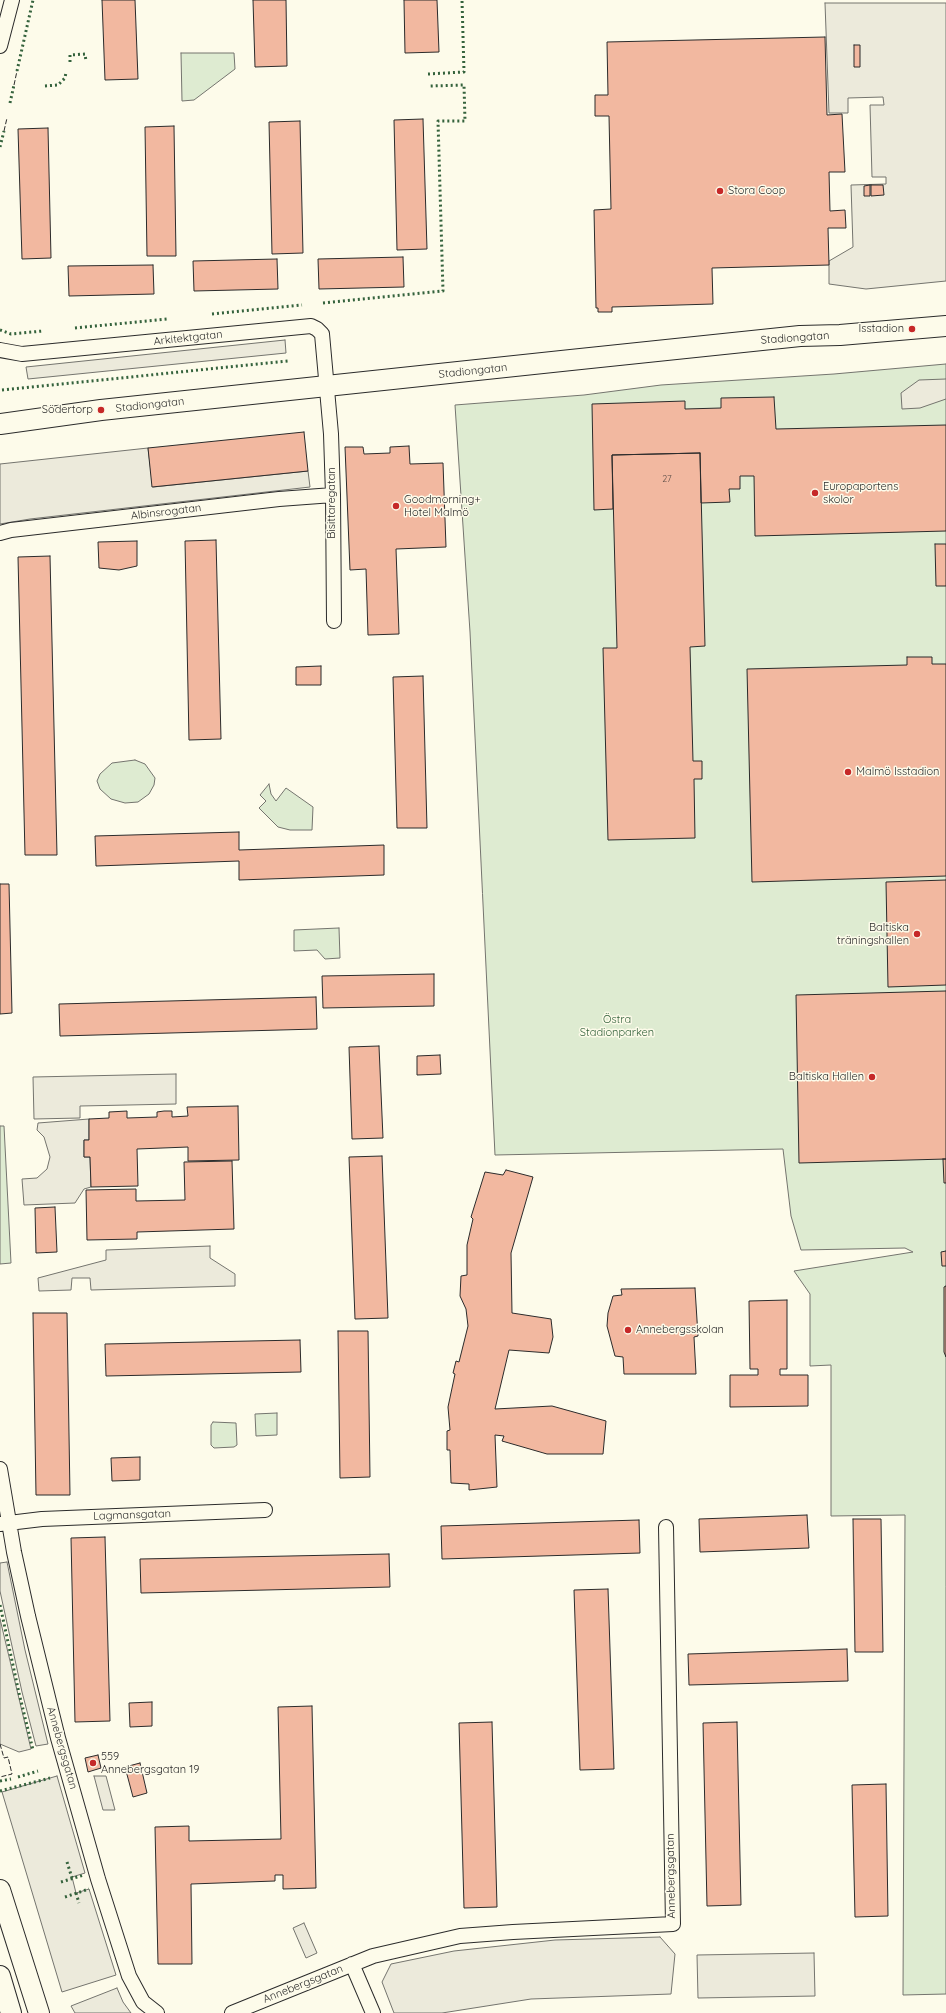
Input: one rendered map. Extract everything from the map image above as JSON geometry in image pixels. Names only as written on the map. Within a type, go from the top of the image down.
[{"type":"main road","name":"Stadiongatan","points":[[0,424],[102,410],[800,336],[840,335],[946,326]]},
{"type":"main road","points":[[0,1890],[39,2013]]},
{"type":"main road","points":[[0,1976],[12,2013]]},
{"type":"street","points":[[0,46],[12,0]]},
{"type":"street","name":"Arkitektgatan","points":[[0,350],[22,354],[311,326],[322,334],[326,386]]},
{"type":"street","name":"Bisittaregatan","points":[[326,386],[333,495],[334,621]]},
{"type":"street","name":"Albinsrogatan","points":[[0,533],[11,530],[248,502],[333,495]]},
{"type":"street","name":"Annebergsgatan","points":[[0,1469],[5,1523],[43,1678],[98,1879],[129,1976],[143,2002],[158,2013]]},
{"type":"street","name":"Lagmansgatan","points":[[5,1523],[42,1519],[265,1510]]},
{"type":"street","name":"Annebergsgatan","points":[[232,2013],[373,1956],[460,1936],[672,1924],[666,1527]]},
{"type":"street","name":"Annebergsgatan","points":[[352,1964],[373,2013]]},
{"type":"green space","points":[[181,53],[234,53],[235,69],[194,100],[182,101]]},
{"type":"green space","name":"Östra Stadionparken","points":[[946,364],[946,1994],[903,1995],[905,1515],[831,1516],[831,1365],[810,1366],[810,1294],[794,1271],[913,1252],[905,1248],[801,1250],[791,1216],[783,1149],[495,1155],[470,632],[455,405],[584,395],[661,385],[834,374]]},
{"type":"green space","points":[[135,760],[145,764],[155,778],[154,785],[149,794],[138,802],[125,803],[111,799],[100,789],[97,781],[100,774],[112,763]]},
{"type":"green space","points":[[269,784],[271,794],[276,801],[286,788],[313,807],[312,830],[290,830],[278,827],[259,808],[266,801],[260,795]]},
{"type":"green space","points":[[339,928],[340,958],[325,959],[317,950],[294,951],[294,930]]},
{"type":"green space","points":[[0,1126],[4,1126],[11,1263],[0,1264]]},
{"type":"green space","points":[[277,1413],[277,1435],[256,1436],[255,1414]]},
{"type":"green space","points":[[213,1422],[236,1423],[237,1445],[234,1447],[214,1448],[211,1445],[211,1425]]},
{"type":"shaded area","points":[[825,3],[946,3],[946,281],[866,289],[829,284],[829,261],[853,247],[851,185],[886,184],[886,177],[872,177],[870,105],[884,105],[883,97],[848,98],[848,113],[829,113]]},
{"type":"shaded area","points":[[285,340],[286,353],[28,379],[26,367]]},
{"type":"shaded area","points":[[946,379],[946,399],[920,408],[902,409],[901,393],[919,380]]},
{"type":"shaded area","points":[[148,448],[153,487],[308,471],[310,487],[30,519],[0,524],[0,464]]},
{"type":"shaded area","points":[[176,1074],[176,1104],[80,1106],[80,1118],[34,1119],[33,1077]]},
{"type":"shaded area","points":[[89,1119],[89,1140],[84,1140],[84,1157],[90,1157],[91,1187],[84,1189],[75,1203],[24,1205],[22,1179],[37,1178],[47,1169],[50,1157],[44,1137],[37,1130],[38,1123]]},
{"type":"shaded area","points":[[210,1246],[210,1258],[235,1274],[235,1286],[91,1290],[90,1278],[72,1278],[71,1290],[39,1291],[38,1278],[106,1260],[106,1250]]},
{"type":"shaded area","points":[[7,1562],[25,1650],[48,1744],[36,1746],[22,1692],[0,1591],[0,1563]]},
{"type":"shaded area","points":[[0,1619],[31,1749],[19,1752],[0,1744]]},
{"type":"shaded area","points":[[57,1776],[85,1873],[72,1877],[76,1893],[89,1889],[116,1975],[62,1992],[2,1792]]},
{"type":"shaded area","points":[[94,1776],[106,1776],[115,1810],[103,1810]]},
{"type":"shaded area","points":[[304,1923],[317,1953],[306,1958],[293,1928]]},
{"type":"shaded area","points":[[660,1937],[675,1954],[671,1994],[531,1999],[442,2013],[394,2013],[382,1982],[391,1964],[454,1951],[555,1940]]},
{"type":"shaded area","points":[[814,1953],[815,1996],[698,1998],[697,1955]]},
{"type":"shaded area","points":[[117,1988],[123,2002],[131,2013],[75,2013],[71,2006]]},
{"type":"building","points":[[102,0],[135,0],[138,79],[105,80]]},
{"type":"building","points":[[253,0],[286,0],[287,66],[255,67]]},
{"type":"building","points":[[404,0],[437,0],[439,52],[405,53]]},
{"type":"building","name":"Stora Coop","points":[[825,37],[827,115],[842,114],[845,172],[829,172],[830,211],[845,210],[846,228],[828,228],[829,265],[712,268],[713,304],[612,307],[612,312],[598,312],[598,308],[596,308],[594,210],[611,209],[609,116],[595,116],[595,95],[608,95],[607,42]]},
{"type":"building","points":[[854,45],[860,45],[860,67],[854,67]]},
{"type":"building","points":[[423,119],[427,249],[397,250],[394,120]]},
{"type":"building","points":[[300,121],[303,253],[272,254],[269,122]]},
{"type":"building","points":[[174,126],[176,256],[147,256],[145,127]]},
{"type":"building","points":[[48,128],[51,258],[22,259],[18,129]]},
{"type":"building","points":[[870,185],[870,196],[864,196],[864,186]]},
{"type":"building","points":[[871,185],[883,185],[884,195],[871,196]]},
{"type":"building","points":[[403,257],[404,287],[319,289],[318,259]]},
{"type":"building","points":[[277,259],[278,289],[194,291],[193,261]]},
{"type":"building","points":[[153,265],[154,294],[69,296],[68,266]]},
{"type":"building","points":[[774,397],[776,429],[946,425],[946,531],[755,536],[754,476],[740,476],[740,489],[729,489],[730,502],[701,503],[700,453],[612,455],[613,509],[594,510],[592,404],[685,401],[685,409],[721,408],[721,398]]},
{"type":"building","points":[[304,432],[308,471],[152,487],[148,448]]},
{"type":"building","name":"Goodmorning+ Hotel Malmö","points":[[409,446],[410,464],[443,463],[446,547],[396,549],[399,634],[368,635],[366,569],[350,570],[345,447],[363,447],[364,454],[390,453],[390,447]]},
{"type":"building","points":[[700,453],[705,646],[690,647],[693,761],[702,761],[702,779],[694,779],[695,838],[608,840],[603,648],[617,648],[612,455]]},
{"type":"building","points":[[216,540],[221,739],[189,740],[185,541]]},
{"type":"building","points":[[137,541],[137,566],[119,570],[99,568],[98,542]]},
{"type":"building","points":[[935,544],[946,544],[946,586],[936,586]]},
{"type":"building","points":[[50,556],[57,855],[25,855],[18,557]]},
{"type":"building","name":"Malmö Isstadion","points":[[907,657],[932,657],[932,664],[946,664],[946,876],[752,882],[747,669],[907,665]]},
{"type":"building","points":[[321,666],[321,685],[296,685],[296,667]]},
{"type":"building","points":[[423,676],[427,828],[397,828],[393,677]]},
{"type":"building","points":[[239,832],[239,850],[384,845],[384,875],[239,880],[239,861],[96,866],[95,836]]},
{"type":"building","name":"Baltiska träningshallen","points":[[946,880],[946,985],[888,987],[886,882]]},
{"type":"building","points":[[0,884],[9,884],[12,1013],[0,1014]]},
{"type":"building","points":[[434,974],[434,1006],[323,1008],[322,976]]},
{"type":"building","name":"Baltiska Hallen","points":[[946,991],[946,1159],[799,1163],[796,995]]},
{"type":"building","points":[[316,997],[317,1029],[60,1036],[59,1004]]},
{"type":"building","points":[[379,1046],[383,1138],[352,1139],[349,1047]]},
{"type":"building","points":[[440,1055],[441,1074],[417,1075],[417,1056]]},
{"type":"building","points":[[238,1106],[239,1160],[188,1161],[188,1147],[137,1149],[138,1186],[91,1187],[90,1157],[84,1157],[84,1140],[89,1140],[89,1119],[109,1118],[109,1112],[127,1111],[127,1118],[157,1117],[157,1112],[164,1111],[172,1111],[172,1117],[188,1116],[187,1107]]},
{"type":"building","points":[[382,1156],[388,1318],[355,1319],[349,1157]]},
{"type":"building","points":[[943,1159],[946,1159],[946,1183],[944,1183]]},
{"type":"building","points":[[232,1161],[234,1229],[137,1232],[137,1239],[87,1240],[86,1190],[136,1189],[136,1201],[185,1200],[184,1162]]},
{"type":"building","points":[[506,1170],[533,1177],[511,1253],[512,1313],[551,1319],[553,1337],[549,1353],[509,1350],[495,1409],[552,1406],[606,1421],[603,1454],[547,1454],[502,1441],[504,1436],[495,1435],[497,1487],[469,1490],[469,1484],[451,1483],[450,1450],[447,1450],[447,1431],[450,1430],[448,1407],[455,1374],[453,1373],[456,1361],[459,1362],[468,1326],[466,1309],[460,1296],[461,1276],[467,1275],[467,1245],[473,1219],[471,1217],[485,1172],[503,1175]]},
{"type":"building","points":[[55,1207],[57,1252],[36,1253],[35,1208]]},
{"type":"building","points":[[946,1251],[946,1266],[942,1266],[941,1252]]},
{"type":"building","points":[[946,1286],[946,1357],[944,1352],[944,1287]]},
{"type":"building","points":[[695,1288],[698,1336],[694,1337],[696,1374],[624,1374],[623,1357],[615,1356],[607,1326],[608,1313],[613,1296],[622,1295],[621,1289]]},
{"type":"building","points":[[787,1300],[787,1369],[780,1369],[780,1375],[808,1375],[808,1406],[730,1407],[730,1375],[758,1375],[758,1369],[750,1369],[749,1301]]},
{"type":"building","points":[[33,1313],[67,1313],[70,1495],[36,1495]]},
{"type":"building","points":[[338,1331],[368,1331],[370,1477],[340,1478]]},
{"type":"building","points":[[300,1340],[301,1372],[106,1376],[105,1344]]},
{"type":"building","points":[[140,1457],[140,1480],[112,1481],[111,1458]]},
{"type":"building","points":[[807,1515],[809,1548],[700,1552],[699,1519]]},
{"type":"building","points":[[853,1519],[881,1519],[883,1652],[855,1652]]},
{"type":"building","points":[[639,1520],[640,1553],[442,1559],[441,1526]]},
{"type":"building","points":[[105,1537],[110,1721],[75,1722],[71,1538]]},
{"type":"building","points":[[389,1554],[390,1587],[141,1593],[140,1559]]},
{"type":"building","points":[[608,1589],[614,1769],[580,1770],[574,1590]]},
{"type":"building","points":[[847,1649],[848,1681],[689,1685],[688,1654]]},
{"type":"building","points":[[152,1702],[152,1726],[130,1727],[129,1703]]},
{"type":"building","points":[[312,1706],[316,1888],[283,1889],[283,1875],[275,1875],[275,1881],[191,1884],[192,1964],[158,1964],[155,1827],[189,1826],[189,1841],[281,1839],[278,1707]]},
{"type":"building","points":[[492,1722],[497,1907],[464,1908],[459,1723]]},
{"type":"building","points":[[737,1722],[741,1905],[707,1906],[703,1723]]},
{"type":"building","name":"559 Annebergsgatan 19","points":[[98,1755],[101,1768],[88,1772],[85,1758]]},
{"type":"building","points":[[140,1763],[147,1793],[133,1797],[125,1767]]},
{"type":"building","points":[[886,1784],[888,1916],[855,1917],[852,1785]]},
{"type":"hedge","points":[[17,71],[33,0]]},
{"type":"hedge","points":[[428,74],[464,72],[462,0]]},
{"type":"hedge","points":[[70,62],[70,55],[85,54],[86,61]]},
{"type":"hedge","points":[[45,86],[58,85],[65,78],[66,72]]},
{"type":"hedge","points":[[10,103],[14,85]]},
{"type":"hedge","points":[[323,303],[443,291],[438,121],[465,121],[464,85],[430,86]]},
{"type":"hedge","points":[[0,147],[4,131]]},
{"type":"hedge","points":[[212,314],[302,305]]},
{"type":"hedge","points":[[75,328],[167,319]]},
{"type":"hedge","points":[[0,330],[11,334],[43,331]]},
{"type":"hedge","points":[[2,390],[288,361]]},
{"type":"hedge","points":[[0,1605],[33,1750]]},
{"type":"hedge","points":[[18,1777],[38,1771]]},
{"type":"hedge","points":[[0,1791],[50,1778]]},
{"type":"hedge","points":[[0,1781],[11,1779]]},
{"type":"hedge","points":[[67,1862],[72,1878]]},
{"type":"hedge","points":[[61,1882],[84,1875]]},
{"type":"hedge","points":[[65,1897],[89,1889]]},
{"type":"hedge","points":[[76,1893],[79,1903]]},
{"type":"fence","points":[[14,85],[17,71]]},
{"type":"fence","points":[[4,131],[7,118]]},
{"type":"fence","points":[[0,1744],[4,1758],[8,1757],[12,1774],[0,1777]]},
{"type":"place","name":"Stora Coop","points":[[720,191]]},
{"type":"place","name":"Isstadion","points":[[912,329]]},
{"type":"place","name":"Södertorp","points":[[101,410]]},
{"type":"place","name":"Europaportens skolor","points":[[815,493]]},
{"type":"place","name":"Goodmorning+ Hotel Malmö","points":[[396,506]]},
{"type":"place","name":"Malmö Isstadion","points":[[848,772]]},
{"type":"place","name":"Baltiska träningshallen","points":[[917,934]]},
{"type":"place","name":"Baltiska Hallen","points":[[872,1077]]},
{"type":"place","name":"Annebergsskolan","points":[[628,1330]]},
{"type":"place","name":"559 Annebergsgatan 19","points":[[93,1763]]}]
